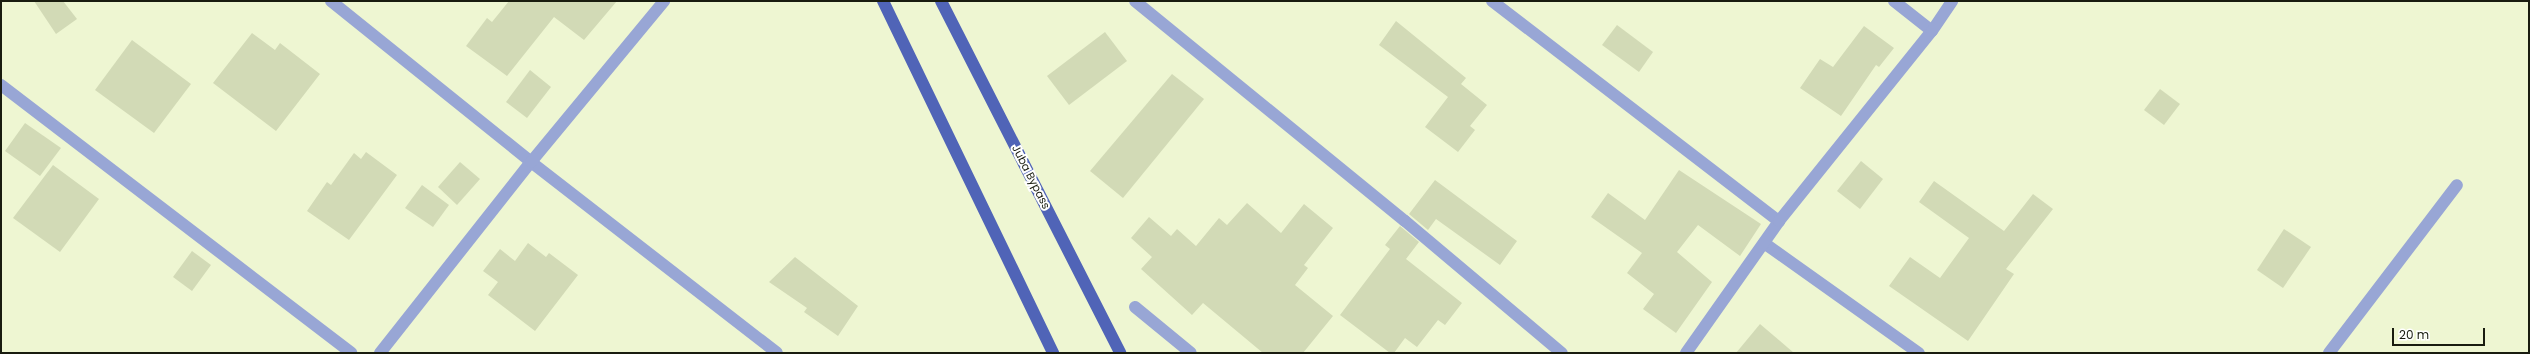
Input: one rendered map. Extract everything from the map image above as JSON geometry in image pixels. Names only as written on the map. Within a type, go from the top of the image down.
[{"type":"main road","points":[[883,1],[1053,353]]},
{"type":"main road","name":"Juba Bypass","points":[[941,1],[1120,353]]},
{"type":"street","points":[[331,1],[531,162],[776,353]]},
{"type":"street","points":[[380,353],[531,162],[664,1]]},
{"type":"street","points":[[1135,1],[1405,221],[1562,353]]},
{"type":"street","points":[[1492,1],[1779,221]]},
{"type":"street","points":[[1894,1],[1932,31]]},
{"type":"street","points":[[1686,353],[1779,221],[1932,31],[1952,1]]},
{"type":"street","points":[[1,85],[351,353]]},
{"type":"street","points":[[2329,353],[2456,185]]},
{"type":"street","points":[[1764,243],[1919,353]]},
{"type":"street","points":[[1135,307],[1191,353]]},
{"type":"building","points":[[34,1],[63,1],[77,19],[56,34]]},
{"type":"building","points":[[509,1],[617,1],[584,40],[554,17],[507,76],[466,46],[487,18],[492,22]]},
{"type":"building","points":[[1396,21],[1466,78],[1461,84],[1487,105],[1470,126],[1475,130],[1458,152],[1425,127],[1448,97],[1379,45]]},
{"type":"building","points":[[1617,25],[1653,52],[1639,72],[1602,45]]},
{"type":"building","points":[[1864,26],[1894,48],[1879,67],[1876,65],[1841,116],[1800,88],[1820,59],[1833,67]]},
{"type":"building","points":[[1105,32],[1127,61],[1069,105],[1047,76]]},
{"type":"building","points":[[252,33],[275,50],[280,43],[320,74],[276,131],[213,83]]},
{"type":"building","points":[[132,40],[191,84],[154,133],[95,90]]},
{"type":"building","points":[[530,70],[551,87],[527,118],[506,102]]},
{"type":"building","points":[[1172,74],[1204,99],[1123,198],[1090,171]]},
{"type":"building","points":[[2160,89],[2180,104],[2164,125],[2144,110]]},
{"type":"building","points":[[25,123],[61,148],[40,176],[5,151]]},
{"type":"building","points":[[366,152],[397,175],[349,240],[307,211],[327,182],[331,185],[354,153],[361,159]]},
{"type":"building","points":[[1861,161],[1883,179],[1860,209],[1837,191]]},
{"type":"building","points":[[460,162],[480,179],[457,205],[438,187]]},
{"type":"building","points":[[53,165],[99,199],[60,252],[13,218]]},
{"type":"building","points":[[1679,170],[1761,224],[1740,256],[1698,225],[1677,252],[1712,282],[1676,333],[1643,309],[1654,294],[1627,273],[1642,253],[1591,217],[1608,193],[1645,220]]},
{"type":"building","points":[[1435,180],[1517,241],[1500,265],[1436,219],[1428,230],[1409,214]]},
{"type":"building","points":[[1934,181],[2004,231],[2033,194],[2053,209],[2006,269],[2014,274],[1968,341],[1889,286],[1910,257],[1940,278],[1969,238],[1919,202]]},
{"type":"building","points":[[422,185],[449,205],[433,227],[405,208]]},
{"type":"building","points":[[1247,203],[1281,233],[1304,204],[1333,228],[1304,265],[1308,268],[1295,285],[1333,316],[1303,353],[1263,353],[1203,303],[1192,315],[1141,269],[1152,257],[1131,238],[1149,217],[1171,236],[1177,229],[1196,246],[1219,218],[1227,225]]},
{"type":"building","points":[[1400,226],[1419,242],[1406,259],[1462,303],[1445,325],[1438,320],[1417,347],[1405,338],[1394,353],[1390,353],[1340,315],[1390,249],[1385,245]]},
{"type":"building","points":[[2284,229],[2311,247],[2283,288],[2257,270]]},
{"type":"building","points":[[528,243],[546,257],[549,253],[578,275],[535,331],[488,295],[498,282],[483,271],[500,249],[515,261]]},
{"type":"building","points":[[192,251],[211,265],[192,291],[173,277]]},
{"type":"building","points":[[795,257],[858,306],[838,336],[804,312],[807,308],[769,282]]},
{"type":"building","points":[[1760,324],[1794,353],[1736,353]]}]
